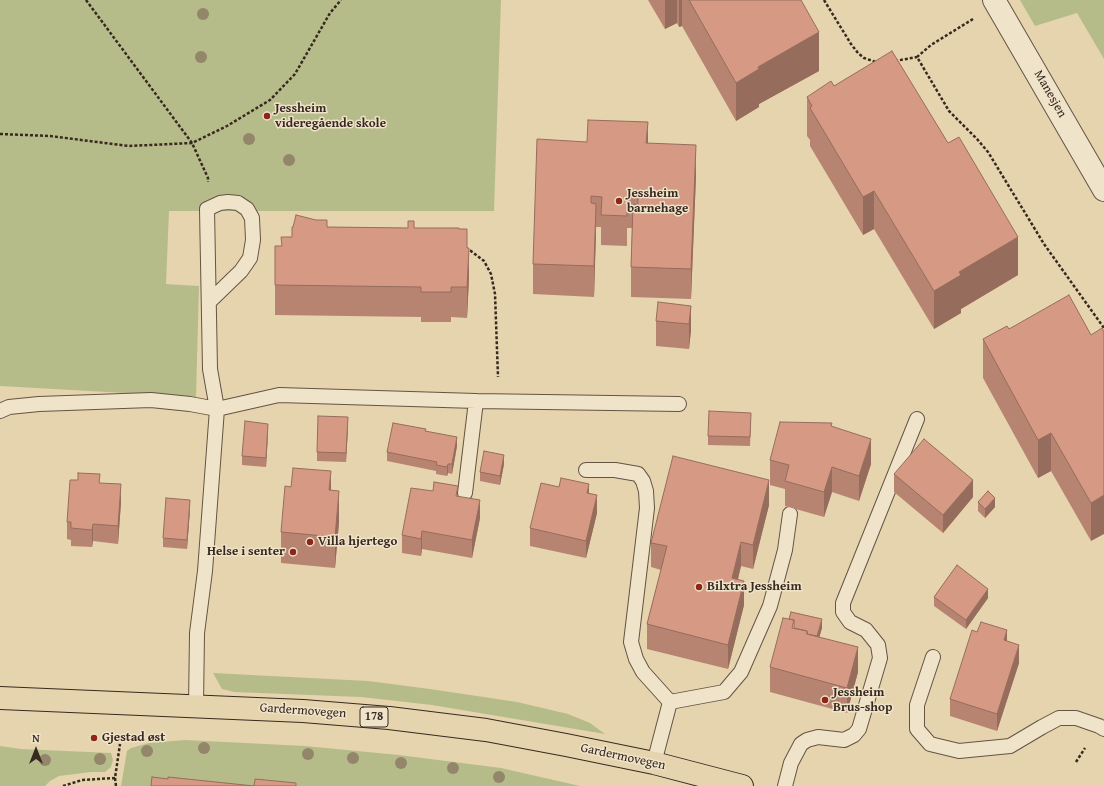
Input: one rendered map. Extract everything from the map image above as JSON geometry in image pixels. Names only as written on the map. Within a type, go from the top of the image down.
[{"type":"main road","name":"Gardermovegen","points":[[0,698],[303,711],[397,719],[486,730],[566,745],[654,763],[742,786]]},
{"type":"street","name":"Manesjen","points":[[995,2],[1104,190]]},
{"type":"lane","points":[[196,706],[198,633],[205,571],[217,409],[210,369],[207,209],[220,203],[238,203],[247,209],[252,218],[253,240],[250,258],[242,271],[209,302]]},
{"type":"lane","points":[[0,411],[9,407],[39,404],[151,400],[190,404],[217,409],[279,395],[476,401],[679,404]]},
{"type":"lane","points":[[465,493],[476,401]]},
{"type":"lane","points":[[785,786],[791,763],[801,744],[818,736],[844,740],[854,735],[859,729],[880,658],[878,645],[866,630],[850,622],[843,612],[843,602],[917,419]]},
{"type":"lane","points":[[586,470],[615,470],[638,474],[643,481],[646,491],[647,508],[631,642],[636,659],[643,672],[670,702]]},
{"type":"lane","points":[[670,702],[724,692],[741,672],[770,606],[785,550],[790,514]]},
{"type":"lane","points":[[933,657],[917,705],[917,729],[930,744],[959,751],[1010,746],[1059,718],[1076,718],[1099,726],[1104,730]]},
{"type":"lane","points":[[654,763],[670,702]]},
{"type":"path","points":[[86,0],[192,143],[208,178],[207,209]]},
{"type":"path","points":[[0,134],[50,136],[129,146],[192,143],[227,126],[270,100],[295,74],[330,13],[341,0]]},
{"type":"path","points":[[824,0],[858,53],[868,60],[881,62]]},
{"type":"path","points":[[890,61],[918,57],[931,45],[995,2]]},
{"type":"path","points":[[918,57],[949,111],[988,152],[1044,244],[1104,328]]},
{"type":"path","points":[[464,249],[471,251],[484,261],[491,274],[495,294],[499,401]]},
{"type":"path","points":[[116,786],[115,778],[120,744]]},
{"type":"path","points":[[63,786],[82,780],[115,778]]},
{"type":"green space","name":"Jessheim videregående skole","points":[[0,0],[501,0],[494,211],[169,211],[166,284],[199,286],[196,397],[0,386]]},
{"type":"green space","points":[[1020,0],[1104,0],[1104,59],[1077,13],[1035,26]]},
{"type":"green space","points":[[213,673],[368,681],[517,702],[568,714],[590,723],[605,734],[432,705],[361,697],[234,692],[222,689]]},
{"type":"green space","points":[[185,740],[305,746],[399,755],[501,768],[580,786],[121,786],[127,751],[131,748],[149,743]]},
{"type":"green space","points":[[0,746],[21,749],[111,753],[113,760],[111,767],[105,772],[91,772],[59,776],[45,786],[0,786]]},
{"type":"building","points":[[689,0],[801,0],[819,32],[758,67],[759,69],[736,83]]},
{"type":"building","points":[[892,51],[948,143],[959,137],[1018,237],[959,272],[961,275],[934,291],[874,191],[863,197],[810,108],[812,106],[807,97],[831,81],[834,86]]},
{"type":"building","points":[[588,120],[648,122],[646,143],[696,145],[691,269],[631,267],[633,204],[638,205],[638,197],[627,197],[627,216],[601,215],[602,197],[591,196],[591,203],[596,204],[594,266],[533,264],[537,139],[587,142]]},
{"type":"building","points":[[296,215],[316,220],[327,220],[327,227],[408,228],[408,221],[414,221],[414,228],[467,229],[467,248],[469,248],[467,287],[451,287],[451,292],[421,292],[421,287],[275,285],[275,246],[282,246],[281,237],[292,237],[292,227]]},
{"type":"building","points":[[1069,295],[1091,335],[1102,328],[1104,332],[1104,495],[1091,503],[1051,433],[1038,440],[983,339],[1007,326],[1009,329]]},
{"type":"building","points":[[658,302],[691,306],[689,324],[656,321]]},
{"type":"building","points":[[709,411],[751,413],[750,437],[708,436]]},
{"type":"building","points":[[318,416],[348,417],[346,453],[317,452]]},
{"type":"building","points":[[245,421],[268,424],[266,458],[242,456]]},
{"type":"building","points":[[780,422],[832,423],[831,426],[871,439],[859,476],[832,467],[824,492],[785,481],[789,465],[770,460]]},
{"type":"building","points":[[393,423],[457,437],[452,464],[448,464],[447,467],[436,465],[437,462],[387,452]]},
{"type":"building","points":[[924,439],[973,480],[943,515],[894,474]]},
{"type":"building","points":[[484,451],[504,455],[500,476],[480,472]]},
{"type":"building","name":"Bilxtra Jessheim","points":[[673,456],[769,480],[753,545],[741,542],[732,578],[744,581],[728,645],[647,624],[667,546],[651,543]]},
{"type":"building","points":[[293,468],[331,471],[329,490],[339,491],[335,537],[281,532],[285,486],[291,487]]},
{"type":"building","points":[[78,473],[100,474],[99,483],[121,484],[118,526],[93,524],[92,530],[71,528],[71,522],[67,522],[70,480],[78,480]]},
{"type":"building","points":[[561,478],[589,484],[587,493],[597,495],[586,541],[530,528],[541,483],[559,487]]},
{"type":"building","points":[[434,482],[458,486],[456,496],[480,500],[472,540],[422,531],[421,539],[402,535],[411,488],[433,491]]},
{"type":"building","points":[[988,491],[995,498],[985,509],[978,502]]},
{"type":"building","points":[[166,498],[190,500],[187,540],[163,538]]},
{"type":"building","points":[[957,565],[988,589],[966,620],[934,597]]},
{"type":"building","points":[[791,612],[822,619],[817,636],[807,634],[807,631],[794,628],[794,620],[789,619]]},
{"type":"building","points":[[783,618],[794,620],[792,628],[807,631],[807,634],[858,647],[847,688],[770,667]]},
{"type":"building","points":[[981,622],[1007,630],[1004,640],[1019,645],[997,714],[950,699],[972,630],[977,632]]},
{"type":"building","points":[[152,777],[168,779],[168,777],[254,786],[151,786]]},
{"type":"building","points":[[255,779],[296,783],[296,786],[254,786]]},
{"type":"place","name":"Jessheim videregående skole","points":[[267,116]]},
{"type":"place","name":"Jessheim barnehage","points":[[619,201]]},
{"type":"place","name":"Villa hjertego","points":[[310,542]]},
{"type":"place","name":"Helse i senter","points":[[293,552]]},
{"type":"place","name":"Bilxtra Jessheim","points":[[699,587]]},
{"type":"place","name":"Jessheim Brus-shop","points":[[825,700]]},
{"type":"place","name":"Gjestad øst","points":[[94,738]]}]
